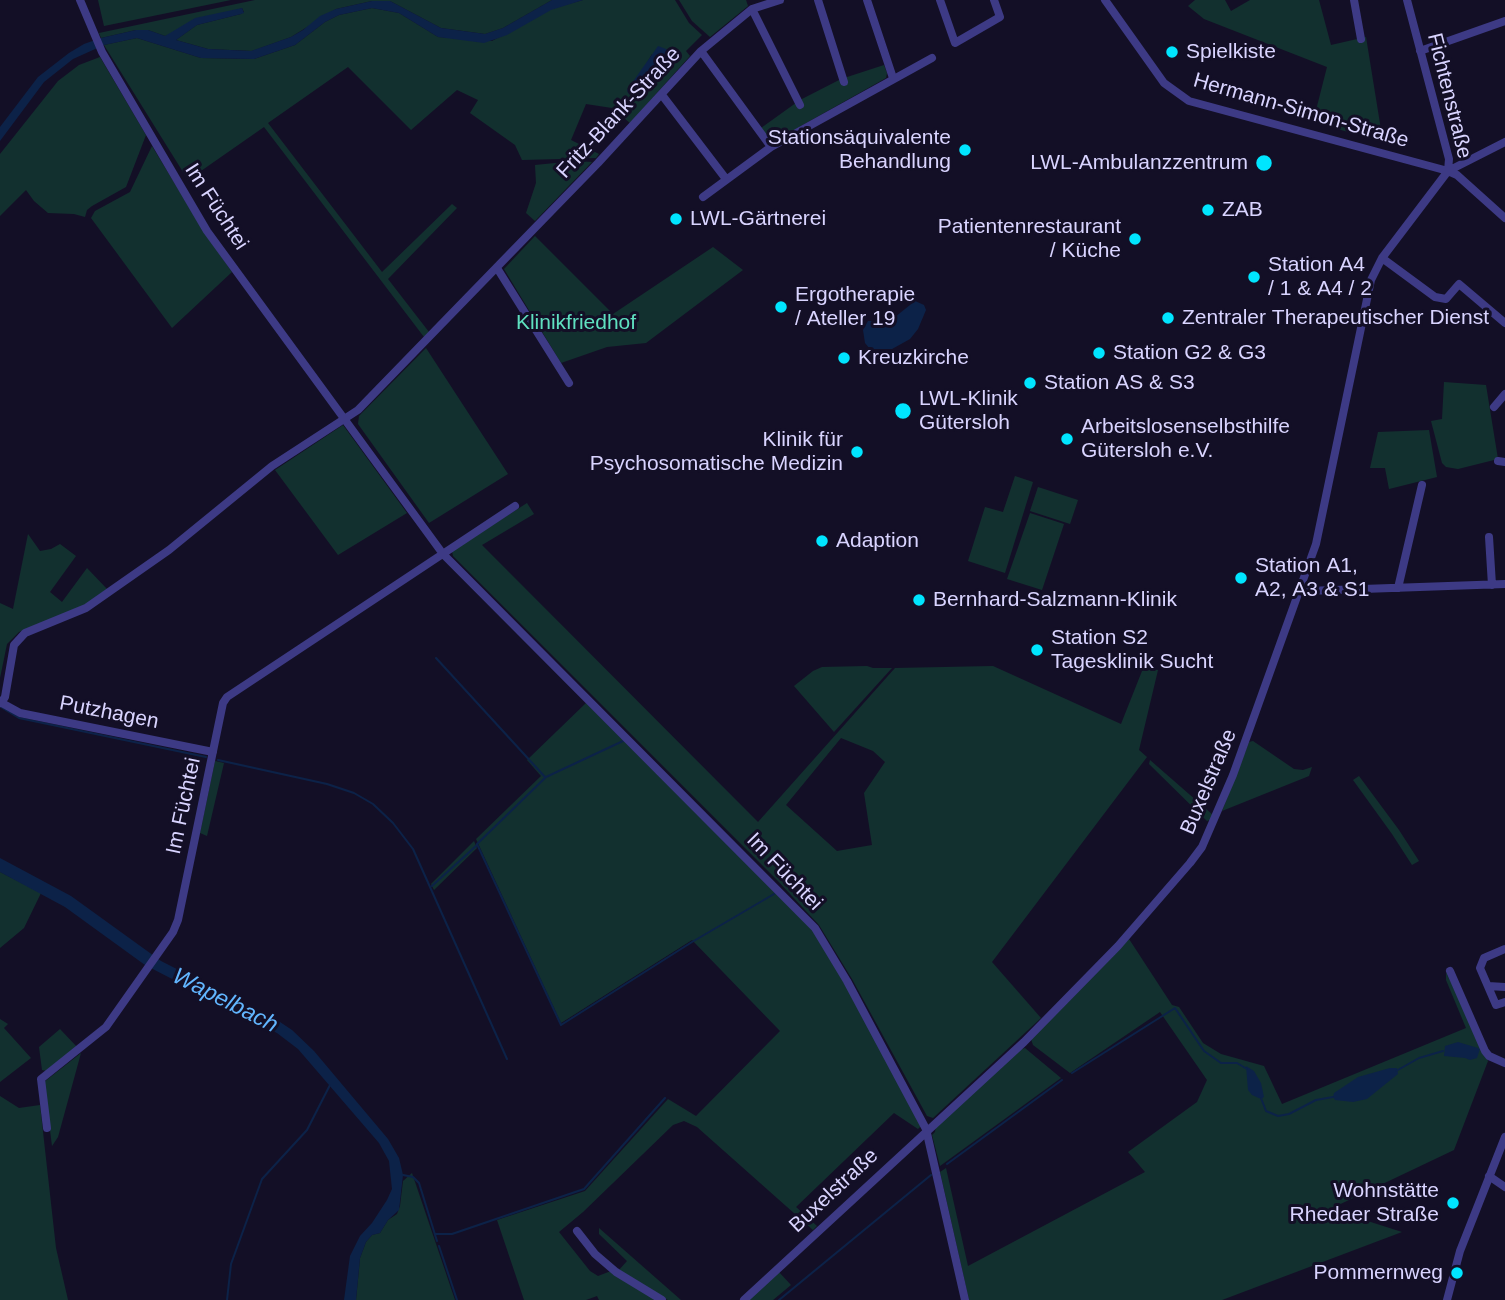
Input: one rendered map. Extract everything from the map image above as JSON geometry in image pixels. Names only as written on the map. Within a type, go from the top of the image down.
[{"type":"street","name":"Im Füchtei","points":[[80,0],[102,52],[207,231],[443,554],[815,928],[847,981],[926,1129],[965,1300]]},
{"type":"street","name":"Fritz-Blank-Straße","points":[[345,420],[358,410],[497,268],[701,51],[752,9],[780,0]]},
{"type":"street","points":[[818,0],[844,82]]},
{"type":"street","points":[[867,0],[893,78]]},
{"type":"street","points":[[940,0],[955,43],[1000,17],[994,0]]},
{"type":"street","points":[[1354,0],[1361,39]]},
{"type":"street","name":"Fichtenstraße","points":[[1407,0],[1449,159],[1448,171],[1457,175],[1505,218]]},
{"type":"street","name":"Hermann-Simon-Straße","points":[[1108,1],[1164,83],[1189,101],[1448,171]]},
{"type":"street","points":[[752,9],[800,105]]},
{"type":"street","points":[[1420,51],[1505,21]]},
{"type":"street","points":[[701,51],[771,147]]},
{"type":"street","points":[[703,197],[771,147],[932,58]]},
{"type":"street","points":[[662,95],[726,179]]},
{"type":"street","points":[[1448,171],[1505,142]]},
{"type":"street","name":"Buxelstraße","points":[[744,1300],[926,1129],[1024,1042],[1118,946],[1202,847],[1233,775],[1316,544],[1371,279],[1382,258],[1448,171]]},
{"type":"street","points":[[1382,258],[1434,297],[1446,299],[1460,284],[1505,323]]},
{"type":"street","points":[[497,268],[569,383]]},
{"type":"street","points":[[1493,407],[1505,394]]},
{"type":"street","points":[[1,702],[5,697],[14,645],[25,633],[86,608],[169,550],[272,466],[345,420]]},
{"type":"street","points":[[1398,588],[1422,485]]},
{"type":"street","name":"Im Füchtei","points":[[47,1128],[41,1079],[106,1027],[159,953],[178,920],[223,703],[233,691],[515,506]]},
{"type":"street","points":[[1489,537],[1492,585]]},
{"type":"street","points":[[1300,589],[1306,591],[1505,584]]},
{"type":"street","name":"Putzhagen","points":[[1,702],[20,713],[213,752]]},
{"type":"street","points":[[1505,949],[1480,962],[1496,1005],[1505,1002]]},
{"type":"street","points":[[1450,971],[1485,1051],[1489,1056],[1505,1063]]},
{"type":"street","points":[[1488,986],[1505,987]]},
{"type":"street","points":[[1450,1299],[1460,1251],[1505,1137]]},
{"type":"street","points":[[1489,1176],[1505,1187]]},
{"type":"street","points":[[577,1231],[595,1254],[616,1272],[662,1300]]},
{"type":"green space","points":[[98,0],[231,0],[104,26]]},
{"type":"green space","points":[[255,0],[552,0],[503,28],[485,34],[441,28],[390,1],[372,1],[336,9],[291,37],[252,51],[208,49],[176,40],[197,25],[241,14],[244,12],[242,8],[165,36],[148,30],[101,38],[99,33]]},
{"type":"green space","points":[[583,0],[675,0],[689,23],[702,35],[686,51],[690,56],[630,123],[612,108],[586,104],[571,140],[599,154],[596,158],[522,160],[515,145],[470,113],[478,100],[457,90],[411,130],[348,67],[268,123],[382,272],[452,204],[457,208],[388,279],[429,332],[424,337],[264,127],[188,180],[104,45],[137,38],[201,58],[254,59],[295,45],[325,22],[339,15],[372,8],[399,13],[438,37],[492,41],[551,9]],"holes":[[[652,54],[654,85],[632,96],[639,76]]]},
{"type":"green space","points":[[679,0],[746,0],[748,6],[710,37],[692,21]]},
{"type":"green space","points":[[1195,0],[1225,0],[1231,11],[1250,0],[1319,0],[1331,45],[1366,37],[1383,142],[1313,122],[1327,67],[1204,19],[1188,6]]},
{"type":"green space","points":[[100,57],[146,135],[126,187],[92,206],[85,217],[48,213],[26,190],[0,216],[0,154],[58,81],[79,65]]},
{"type":"green space","points":[[884,65],[886,78],[776,140],[768,138],[761,128],[800,100],[841,79]]},
{"type":"green space","points":[[152,146],[204,232],[232,272],[172,328],[91,218],[95,211],[130,192]]},
{"type":"green space","points":[[592,162],[535,221],[526,213],[536,183],[535,165]]},
{"type":"green space","name":"Klinikfriedhof","points":[[535,236],[613,314],[713,247],[743,270],[646,343],[607,347],[561,363],[504,269]]},
{"type":"green space","points":[[426,348],[508,474],[429,523],[358,424],[359,416]]},
{"type":"green space","points":[[1444,382],[1486,385],[1498,459],[1458,469],[1446,467],[1442,463],[1431,421],[1442,419]]},
{"type":"green space","points":[[343,425],[407,513],[338,555],[275,470]]},
{"type":"green space","points":[[1429,430],[1437,477],[1389,489],[1385,468],[1370,468],[1378,432]]},
{"type":"green space","points":[[1015,476],[1033,482],[1005,573],[968,561],[985,507],[1003,512]]},
{"type":"green space","points":[[1038,487],[1078,500],[1070,524],[1030,511]]},
{"type":"green space","points":[[527,503],[534,514],[482,545],[758,822],[895,668],[993,666],[1121,724],[1144,666],[1158,670],[1139,750],[1147,757],[992,962],[1041,1018],[933,1118],[927,1116],[852,979],[819,925],[453,556],[452,551]],"holes":[[[841,738],[873,751],[885,762],[864,793],[872,845],[837,851],[786,805]]]},
{"type":"green space","points":[[1030,513],[1064,524],[1042,590],[1007,579]]},
{"type":"green space","points":[[28,534],[40,551],[60,544],[76,556],[50,592],[62,602],[87,568],[107,589],[84,606],[19,632],[7,644],[0,678],[0,603],[13,609]]},
{"type":"green space","points":[[822,667],[892,668],[834,732],[794,686]]},
{"type":"green space","points":[[586,703],[813,931],[845,983],[922,1125],[918,1129],[894,1113],[796,1207],[817,1226],[813,1230],[697,1127],[684,1121],[673,1125],[559,1232],[590,1271],[598,1276],[611,1271],[657,1300],[599,1300],[597,1296],[586,1300],[524,1300],[497,1220],[585,1191],[668,1099],[696,1116],[780,1031],[692,940],[561,1023],[476,839],[541,776],[527,760]]},
{"type":"green space","points":[[1253,741],[1294,769],[1312,767],[1309,776],[1222,811],[1249,742]]},
{"type":"green space","points":[[1150,760],[1213,815],[1210,820],[1207,821],[1149,764]]},
{"type":"green space","points":[[215,761],[224,763],[207,836],[200,833]]},
{"type":"green space","points":[[1359,776],[1419,861],[1412,865],[1353,780]]},
{"type":"green space","points":[[474,841],[477,848],[434,890],[431,884]]},
{"type":"green space","points":[[0,872],[41,893],[24,928],[0,948]]},
{"type":"green space","points":[[1129,939],[1172,1005],[1179,1007],[1203,1043],[1221,1054],[1264,1066],[1282,1104],[1466,1028],[1446,980],[1446,972],[1488,1061],[1454,1150],[1330,1209],[1402,1232],[1222,1300],[969,1300],[940,1172],[946,1168],[968,1266],[1145,1172],[1128,1152],[1197,1102],[1207,1080],[1160,1012],[1070,1073],[1033,1045],[1031,1039]]},
{"type":"green space","points":[[0,1019],[8,1024],[4,1028],[31,1058],[0,1082]]},
{"type":"green space","points":[[60,1029],[77,1047],[47,1071],[42,1070],[39,1047]]},
{"type":"green space","points":[[1025,1048],[1061,1078],[940,1166],[932,1135],[936,1126],[1019,1050]]},
{"type":"green space","points":[[81,1053],[58,1137],[52,1146],[44,1082]]},
{"type":"green space","points":[[0,1096],[19,1108],[40,1105],[56,1248],[68,1300],[0,1300]]},
{"type":"green space","points":[[412,1173],[455,1300],[356,1300],[360,1258],[366,1242],[372,1235],[380,1233],[388,1220],[397,1214],[403,1181]]},
{"type":"green space","points":[[599,1228],[681,1300],[668,1300],[619,1270],[627,1261],[599,1234]]},
{"type":"green space","points":[[778,1271],[791,1285],[773,1300],[747,1300]]},
{"type":"water","points":[[552,0],[583,0],[551,10],[507,35],[484,43],[438,37],[399,13],[372,8],[339,15],[325,22],[295,45],[254,59],[201,58],[137,38],[104,45],[73,59],[44,82],[0,141],[0,127],[38,77],[69,53],[101,38],[136,30],[148,30],[165,36],[195,18],[242,8],[244,13],[197,25],[176,40],[208,49],[251,51],[291,37],[320,16],[336,9],[372,1],[390,1],[441,28],[485,34],[503,28]]},
{"type":"water","points":[[658,46],[666,49],[675,58],[670,68],[646,90],[632,96],[627,90]]},
{"type":"water","points":[[915,301],[924,305],[926,310],[918,329],[910,339],[892,349],[870,349],[865,343],[863,330],[868,321],[890,321]]},
{"type":"water","name":"Wapelbach","points":[[0,858],[71,896],[161,961],[292,1030],[314,1051],[388,1139],[399,1158],[403,1175],[399,1210],[388,1220],[380,1233],[372,1235],[366,1242],[360,1258],[356,1300],[344,1300],[350,1256],[360,1236],[372,1223],[392,1189],[389,1161],[379,1143],[298,1049],[277,1033],[145,965],[65,907],[0,872]]},
{"type":"water","points":[[1458,1042],[1480,1049],[1477,1058],[1470,1060],[1444,1056],[1445,1046]]},
{"type":"water","points":[[1246,1066],[1254,1071],[1261,1083],[1264,1097],[1261,1099],[1248,1090]]},
{"type":"water","points":[[1397,1068],[1398,1074],[1367,1099],[1353,1102],[1335,1100],[1333,1097],[1334,1093],[1358,1077]]},
{"type":"waterway","points":[[436,658],[545,777]]},
{"type":"waterway","points":[[1,707],[19,718],[206,757]]},
{"type":"waterway","points":[[623,741],[546,777],[477,844],[561,1025],[774,894]]},
{"type":"waterway","points":[[218,760],[327,784],[354,793],[373,804],[393,823],[413,849],[507,1059]]},
{"type":"waterway","points":[[432,886],[477,845]]},
{"type":"waterway","points":[[1072,1073],[1175,1008],[1204,1051],[1221,1063],[1237,1063],[1247,1069]]},
{"type":"waterway","points":[[1396,1071],[1419,1058],[1443,1051]]},
{"type":"waterway","points":[[947,1164],[1062,1080]]},
{"type":"waterway","points":[[227,1300],[231,1264],[262,1179],[307,1130],[330,1085]]},
{"type":"waterway","points":[[1261,1098],[1266,1111],[1278,1116],[1289,1114],[1316,1100],[1333,1097]]},
{"type":"waterway","points":[[435,1234],[452,1234],[584,1189],[665,1098]]},
{"type":"waterway","points":[[403,1175],[413,1177],[419,1183],[437,1241]]},
{"type":"waterway","points":[[779,1300],[931,1175]]},
{"type":"waterway","points":[[439,1246],[457,1300]]},
{"type":"place","name":"Spielkiste","points":[[1172,52]]},
{"type":"place","name":"Stationsäquivalente Behandlung","points":[[965,150]]},
{"type":"place","name":"LWL-Ambulanzzentrum","points":[[1264,163]]},
{"type":"place","name":"ZAB","points":[[1208,210]]},
{"type":"place","name":"LWL-Gärtnerei","points":[[676,219]]},
{"type":"place","name":"Patientenrestaurant / Küche","points":[[1135,239]]},
{"type":"place","name":"Station A4 / 1 & A4 / 2","points":[[1254,277]]},
{"type":"place","name":"Ergotherapie / Ateller 19","points":[[781,307]]},
{"type":"place","name":"Zentraler Therapeutischer Dienst","points":[[1168,318]]},
{"type":"place","name":"Station G2 & G3","points":[[1099,353]]},
{"type":"place","name":"Kreuzkirche","points":[[844,358]]},
{"type":"place","name":"Station AS & S3","points":[[1030,383]]},
{"type":"place","name":"LWL-Klinik Gütersloh","points":[[903,411]]},
{"type":"place","name":"Arbeitslosenselbsthilfe Gütersloh e.V.","points":[[1067,439]]},
{"type":"place","name":"Klinik für Psychosomatische Medizin","points":[[857,452]]},
{"type":"place","name":"Adaption","points":[[822,541]]},
{"type":"place","name":"Station A1, A2, A3 & S1","points":[[1241,578]]},
{"type":"place","name":"Bernhard-Salzmann-Klinik","points":[[919,600]]},
{"type":"place","name":"Station S2 Tagesklinik Sucht","points":[[1037,650]]},
{"type":"place","name":"Wohnstätte Rhedaer Straße","points":[[1453,1203]]},
{"type":"place","name":"Pommernweg","points":[[1457,1273]]}]
